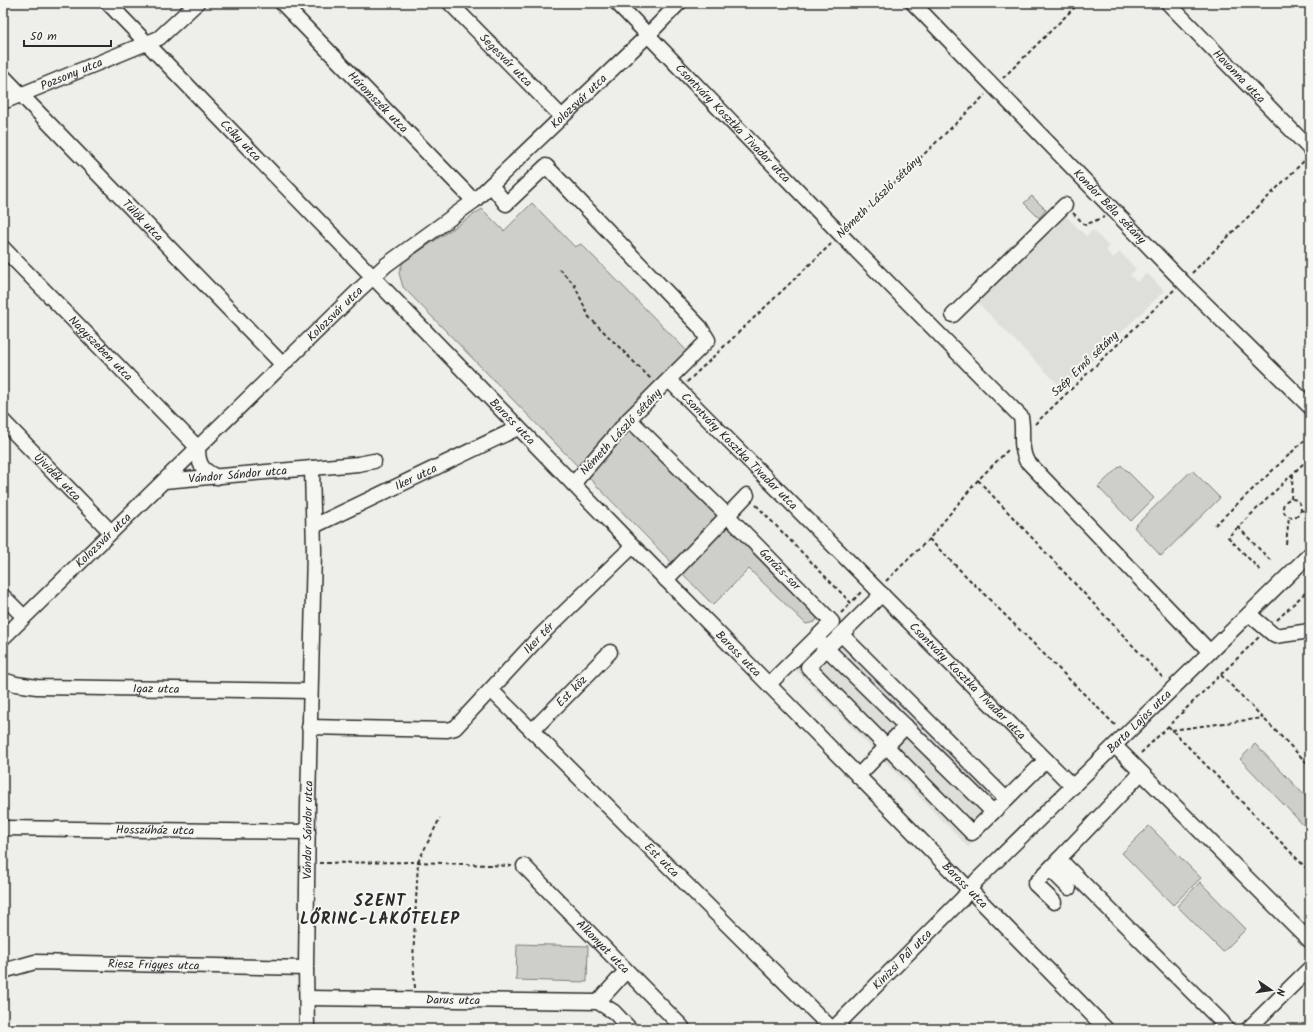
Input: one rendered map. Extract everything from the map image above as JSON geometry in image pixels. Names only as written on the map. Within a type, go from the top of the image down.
[{"type":"street","name":"Csíky utca","points":[[108,3],[374,277]]},
{"type":"street","name":"Pozsony utca","points":[[3,102],[147,44],[165,34],[198,3]]},
{"type":"street","name":"Háromszék utca","points":[[282,3],[474,201]]},
{"type":"street","name":"Segesvár utca","points":[[450,3],[562,117]]},
{"type":"street","name":"Csontváry Kosztka Tivadar utca","points":[[617,3],[841,235],[1021,417],[1023,426],[1021,449],[1026,460],[1210,652]]},
{"type":"street","name":"Kolozsvár utca","points":[[3,638],[374,277],[474,201],[648,35],[679,3]]},
{"type":"street","name":"Kondor Béla sétány","points":[[913,3],[1183,282],[1310,407]]},
{"type":"street","name":"Havanna utca","points":[[1168,3],[1310,149]]},
{"type":"street","name":"Tülök utca","points":[[3,76],[283,364]]},
{"type":"street","points":[[491,185],[506,204],[546,166],[700,326],[708,340],[673,385]]},
{"type":"street","points":[[953,315],[1065,205]]},
{"type":"street","name":"Nagyszeben utca","points":[[3,248],[198,448]]},
{"type":"street","name":"Baross utca","points":[[374,277],[386,292],[518,428],[1106,1029]]},
{"type":"street","name":"Csontváry Kosztka Tivadar utca","points":[[673,385],[1072,787]]},
{"type":"street","name":"Németh László sétány","points":[[573,484],[629,419],[673,385]]},
{"type":"street","name":"Garázs-sor","points":[[629,419],[728,516],[832,622],[816,638]]},
{"type":"street","name":"Újvidék utca","points":[[3,421],[111,532]]},
{"type":"street","name":"Iker utca","points":[[314,526],[518,428]]},
{"type":"street","points":[[198,448],[199,463],[201,468],[217,477]]},
{"type":"street","name":"Vándor Sándor utca","points":[[164,481],[358,464],[374,461]]},
{"type":"street","name":"Vándor Sándor utca","points":[[307,1029],[308,998],[306,968],[309,727],[314,526],[312,468]]},
{"type":"street","points":[[666,580],[747,495]]},
{"type":"street","name":"Iker tér","points":[[309,727],[447,730],[455,728],[542,633],[633,546]]},
{"type":"street","name":"Barta Lajos utca","points":[[969,890],[1172,688],[1310,554]]},
{"type":"street","points":[[876,589],[841,634],[808,667],[972,833],[1046,760]]},
{"type":"street","points":[[3,596],[24,617]]},
{"type":"street","points":[[1249,614],[1276,636],[1310,632]]},
{"type":"street","points":[[841,634],[1006,799]]},
{"type":"street","points":[[769,684],[816,638],[993,812]]},
{"type":"street","name":"Est köz","points":[[532,731],[610,652]]},
{"type":"street","name":"Igaz utca","points":[[3,680],[37,687],[310,691]]},
{"type":"street","name":"Est utca","points":[[491,690],[833,1029]]},
{"type":"street","points":[[858,776],[906,726]]},
{"type":"street","points":[[1115,746],[1310,941]]},
{"type":"street","points":[[1054,902],[1035,884],[1136,768]]},
{"type":"street","name":"Hosszúház utca","points":[[3,828],[308,832]]},
{"type":"street","points":[[1054,864],[1069,888]]},
{"type":"street","points":[[1054,864],[1159,957],[1222,1022],[1226,1029]]},
{"type":"street","name":"Alkonyat utca","points":[[524,866],[682,1028]]},
{"type":"street","name":"Kinizsi Pál utca","points":[[833,1029],[962,899],[969,890]]},
{"type":"street","name":"Riesz Frigyes utca","points":[[3,971],[35,962],[306,968]]},
{"type":"street","points":[[1248,1029],[1310,968]]},
{"type":"street","points":[[626,971],[598,1002],[614,1012],[630,1029]]},
{"type":"street","name":"Darus utca","points":[[308,998],[598,1002]]},
{"type":"path","name":"Németh László sétány","points":[[673,385],[841,235],[1079,3]]},
{"type":"path","name":"Szép Ernő sétány","points":[[747,495],[851,603],[876,589],[929,539],[978,480],[1021,437],[1183,282],[1310,155]]},
{"type":"path","points":[[1065,205],[1084,225],[1116,212]]},
{"type":"path","points":[[559,269],[574,284],[589,317],[652,380],[673,385]]},
{"type":"path","points":[[1215,525],[1310,436]]},
{"type":"path","points":[[1260,570],[1228,537],[1310,457]]},
{"type":"path","points":[[1291,499],[1293,474]]},
{"type":"path","points":[[978,480],[1172,688]]},
{"type":"path","points":[[1291,499],[1298,502],[1300,510],[1295,516],[1289,516],[1284,513],[1283,507],[1286,501],[1291,499]]},
{"type":"path","points":[[1300,510],[1310,512]]},
{"type":"path","points":[[1286,544],[1289,516]]},
{"type":"path","points":[[1238,527],[1270,560]]},
{"type":"path","points":[[929,539],[1125,736]]},
{"type":"path","points":[[1136,768],[1168,726],[1310,588]]},
{"type":"path","points":[[1221,675],[1310,766]]},
{"type":"path","points":[[1172,730],[1263,718]]},
{"type":"path","points":[[1168,726],[1310,872]]},
{"type":"path","points":[[415,999],[414,960],[418,862],[440,818]]},
{"type":"path","points":[[308,863],[418,862],[524,866]]},
{"type":"path","points":[[3,1019],[12,1029]]},
{"type":"shaded area","points":[[1032,196],[1046,210],[1039,218],[1024,203]]},
{"type":"shaded area","points":[[532,203],[575,247],[581,244],[696,360],[630,427],[767,562],[818,616],[815,622],[806,624],[749,569],[713,605],[403,287],[399,273],[403,262],[482,209],[504,231]]},
{"type":"shaded area","points":[[1059,217],[1067,217],[1086,236],[1093,230],[1109,247],[1106,250],[1113,258],[1120,252],[1136,269],[1130,275],[1137,282],[1147,273],[1164,291],[1066,386],[1059,385],[978,303],[978,295]]},
{"type":"shaded area","points":[[1121,465],[1154,498],[1131,521],[1098,487]]},
{"type":"shaded area","points":[[1192,470],[1220,498],[1161,556],[1134,527]]},
{"type":"shaded area","points":[[841,623],[1015,801],[968,847],[795,669]]},
{"type":"shaded area","points":[[1255,744],[1310,801],[1310,832],[1240,759]]},
{"type":"shaded area","points":[[1149,826],[1201,878],[1173,905],[1122,853]]},
{"type":"shaded area","points":[[1200,882],[1246,929],[1223,952],[1177,906]]},
{"type":"shaded area","points":[[517,944],[588,946],[587,982],[516,980]]},
{"type":"district","name":"SZENT LŐRINC-LAKÓTELEP","points":[[380,910]]}]
